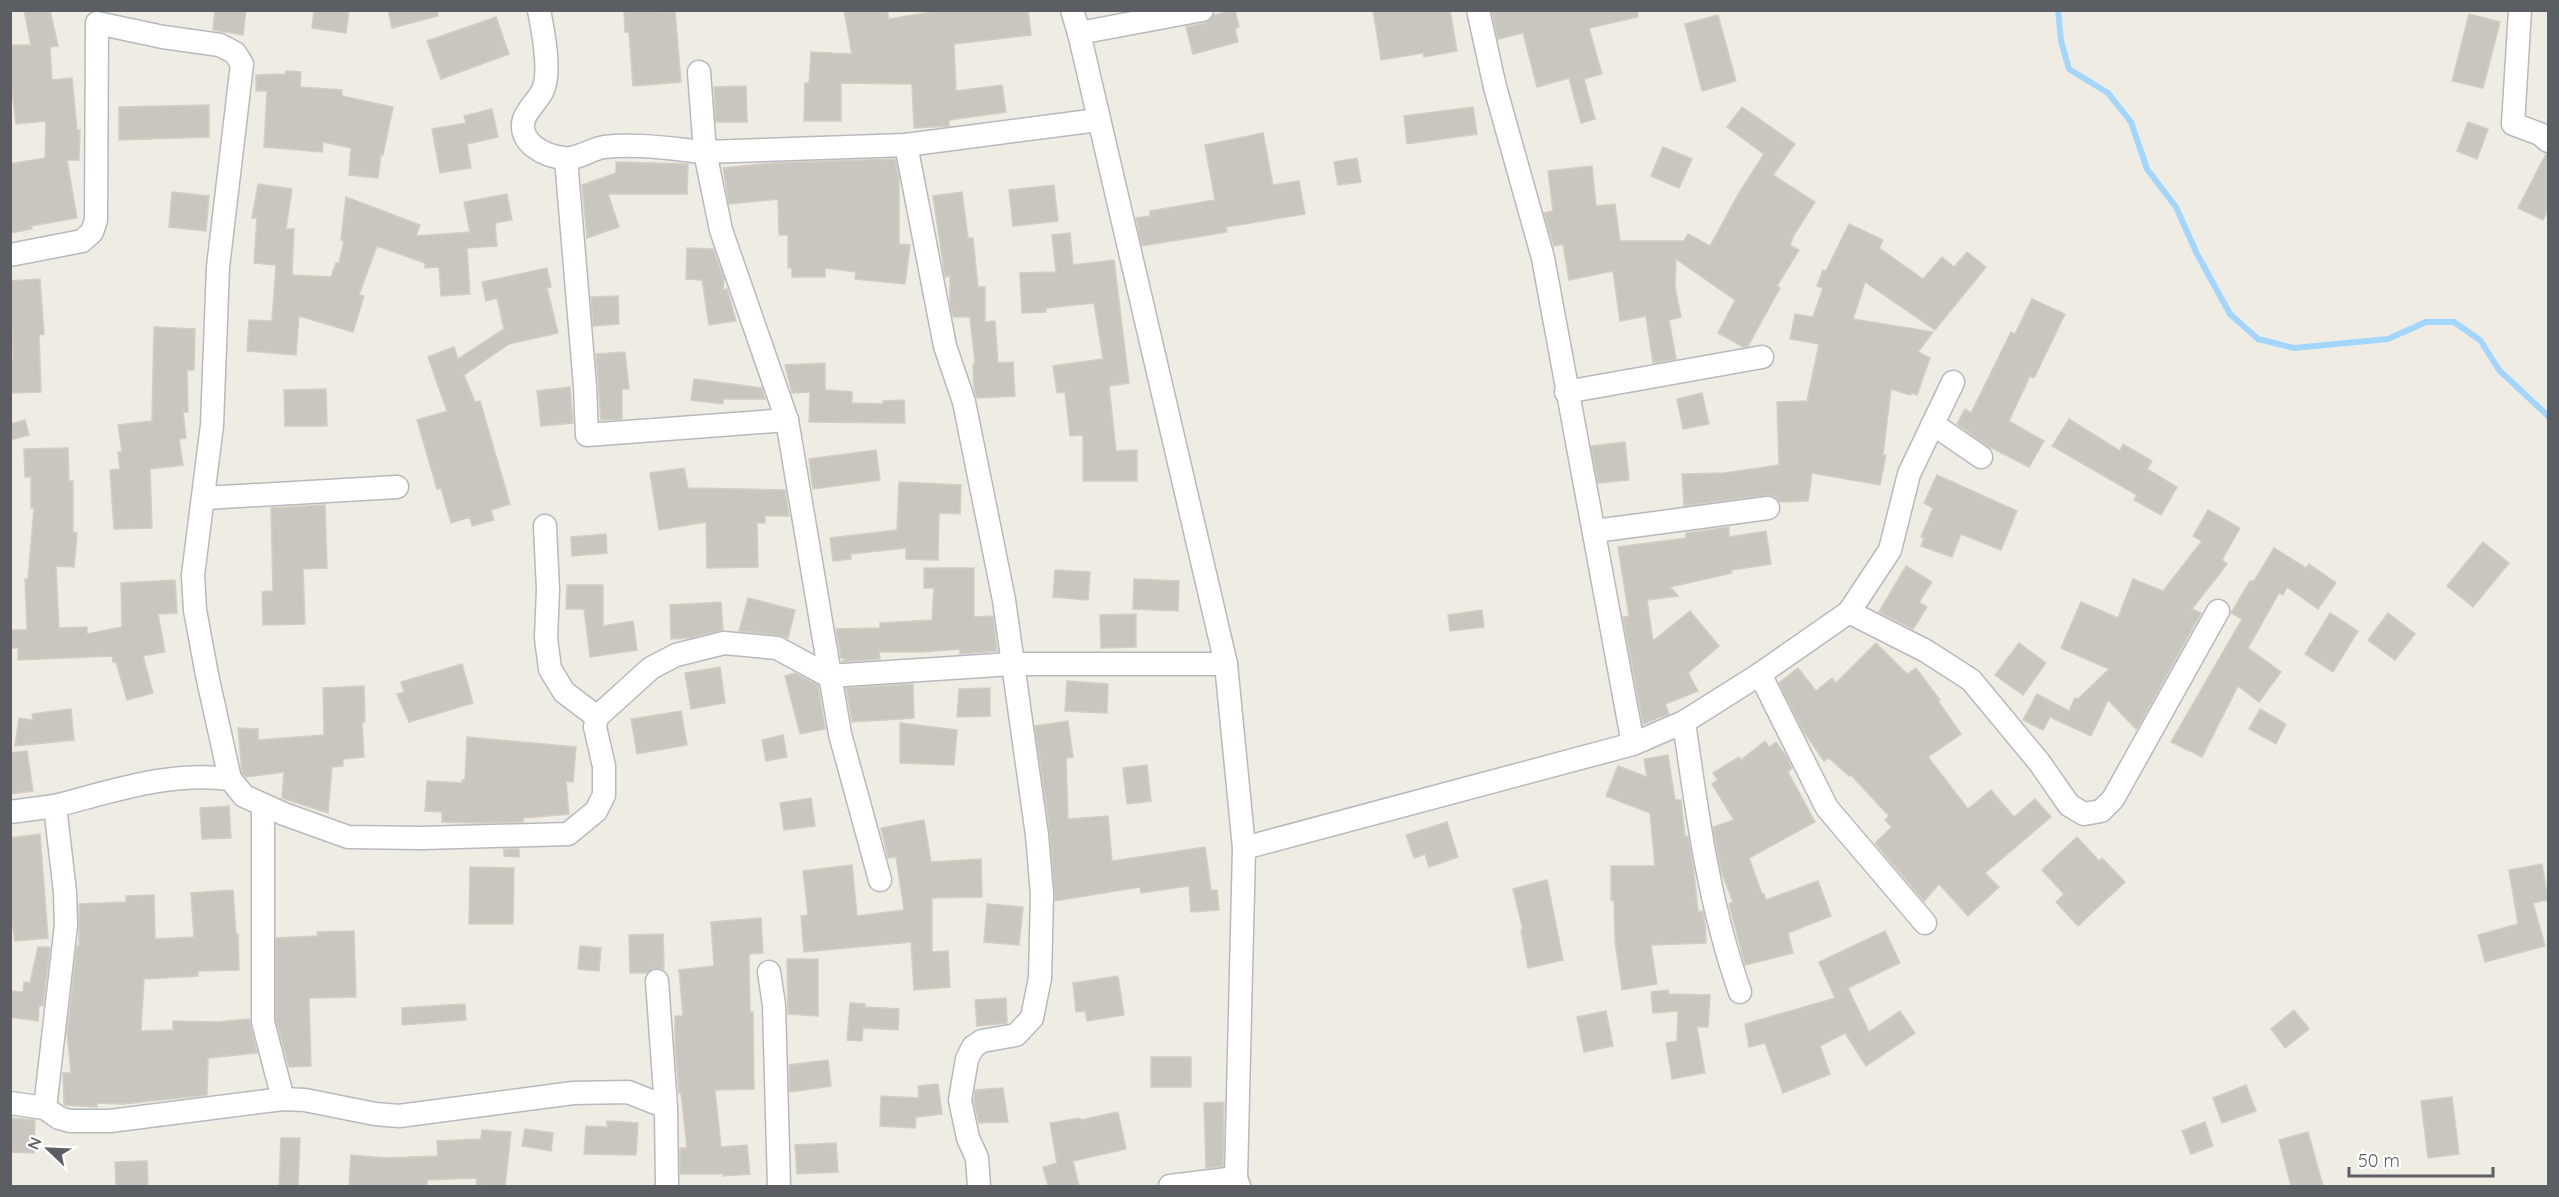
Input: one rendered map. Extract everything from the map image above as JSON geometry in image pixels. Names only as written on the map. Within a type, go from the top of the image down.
[{"type":"street","points":[[539,10],[543,30],[546,77],[543,91],[524,120],[524,135],[533,148],[566,159],[604,147],[705,152],[906,145],[1098,120]]},
{"type":"street","points":[[1072,10],[1226,664],[1244,848],[1237,1183],[1170,1186]]},
{"type":"street","points":[[1079,33],[1202,10]]},
{"type":"street","points":[[1478,10],[1496,87],[1543,258],[1633,744]]},
{"type":"street","points":[[2520,10],[2513,124],[2540,134],[2548,141]]},
{"type":"street","points":[[10,255],[82,241],[92,232],[96,220],[89,17],[163,37],[220,45],[235,52],[242,64],[218,267],[212,425],[205,498],[193,575],[195,610],[230,779],[244,796],[348,837],[422,838],[568,834],[596,811],[604,795],[604,766],[595,727],[597,717],[651,668],[676,655],[724,643],[777,648],[829,676],[1012,663],[1226,664]]},
{"type":"street","points":[[699,72],[705,152],[721,231],[788,420],[840,734],[879,880]]},
{"type":"street","points":[[906,145],[945,346],[964,402],[1004,600],[1037,835],[1042,894],[1040,978],[1032,1018],[1016,1035],[982,1041],[973,1047],[967,1059],[960,1100],[969,1138],[977,1158],[980,1186]]},
{"type":"street","points":[[566,159],[587,435],[679,426],[788,420]]},
{"type":"street","points":[[1566,392],[1762,357]]},
{"type":"street","points":[[1244,848],[1633,744],[1684,722],[1760,674],[1849,612],[1890,550],[1909,474],[1953,382]]},
{"type":"street","points":[[1933,424],[1981,457]]},
{"type":"street","points":[[205,498],[398,487]]},
{"type":"street","points":[[1595,531],[1768,507]]},
{"type":"street","points":[[545,526],[548,590],[546,638],[550,669],[564,692],[597,717]]},
{"type":"street","points":[[1849,612],[1926,651],[1971,680],[2039,762],[2069,806],[2084,814],[2101,811],[2113,799],[2218,611]]},
{"type":"street","points":[[1760,674],[1827,808],[1924,923]]},
{"type":"street","points":[[1684,722],[1699,823],[1714,900],[1740,992]]},
{"type":"street","points":[[10,812],[56,806],[167,778],[207,776],[230,779]]},
{"type":"street","points":[[263,805],[263,1022],[283,1099]]},
{"type":"street","points":[[45,1108],[66,925],[56,806]]},
{"type":"street","points":[[769,972],[774,1005],[779,1186]]},
{"type":"street","points":[[657,981],[666,1107],[668,1186]]},
{"type":"street","points":[[10,1104],[45,1108],[59,1118],[70,1121],[110,1121],[283,1099],[305,1100],[375,1114],[399,1116],[573,1093],[628,1092],[666,1107]]},
{"type":"building","points":[[24,10],[50,10],[58,46],[50,47],[52,80],[72,78],[77,130],[80,130],[79,160],[67,160],[77,218],[31,226],[32,229],[10,233],[10,164],[45,158],[46,121],[16,124],[10,74],[10,45],[31,45]]},
{"type":"building","points":[[215,10],[246,10],[243,35],[213,30]]},
{"type":"building","points":[[314,10],[349,10],[346,33],[312,28]]},
{"type":"building","points":[[388,10],[438,10],[438,16],[392,28]]},
{"type":"building","points":[[624,10],[675,12],[681,82],[633,86],[629,32],[625,32]]},
{"type":"building","points":[[844,10],[887,10],[889,19],[943,10],[1028,10],[1031,35],[954,44],[956,91],[1002,85],[1006,112],[949,120],[949,126],[914,128],[912,84],[841,83],[841,121],[804,121],[805,83],[809,83],[811,52],[852,54]]},
{"type":"building","points":[[1235,10],[1239,27],[1235,28],[1238,42],[1193,54],[1186,27],[1205,23],[1214,15]]},
{"type":"building","points":[[1373,10],[1450,10],[1457,51],[1424,57],[1423,53],[1381,60]]},
{"type":"building","points":[[1499,10],[1637,10],[1638,17],[1589,28],[1602,74],[1584,79],[1595,119],[1581,123],[1569,78],[1537,87],[1523,33],[1498,39],[1492,12]]},
{"type":"building","points":[[2469,14],[2500,22],[2483,88],[2452,81]]},
{"type":"building","points":[[1718,15],[1736,81],[1702,91],[1685,24]]},
{"type":"building","points":[[496,17],[509,54],[441,79],[427,41]]},
{"type":"building","points":[[286,71],[301,72],[300,87],[342,90],[342,96],[393,107],[383,155],[381,154],[378,178],[349,175],[351,148],[323,142],[322,152],[264,147],[267,91],[256,91],[256,75],[285,74]]},
{"type":"building","points":[[746,86],[747,122],[716,122],[714,87]]},
{"type":"building","points":[[209,105],[209,137],[119,140],[119,107]]},
{"type":"building","points":[[1473,107],[1477,134],[1407,144],[1404,116]]},
{"type":"building","points":[[1742,107],[1795,144],[1773,175],[1815,202],[1790,245],[1799,250],[1777,286],[1780,288],[1748,346],[1743,347],[1718,333],[1735,300],[1676,259],[1675,287],[1681,317],[1669,320],[1676,359],[1653,363],[1646,316],[1620,321],[1613,271],[1569,280],[1563,244],[1554,246],[1544,213],[1553,211],[1548,171],[1592,166],[1596,206],[1615,204],[1620,241],[1684,241],[1688,234],[1710,246],[1739,193],[1764,154],[1727,127]]},
{"type":"building","points":[[492,109],[498,137],[467,144],[471,168],[440,173],[432,129],[466,123],[464,116]]},
{"type":"building","points":[[2468,122],[2488,129],[2477,159],[2457,151]]},
{"type":"building","points":[[1263,133],[1273,185],[1299,181],[1305,214],[1226,227],[1227,232],[1142,246],[1136,218],[1150,216],[1150,211],[1215,200],[1205,145]]},
{"type":"building","points":[[1663,147],[1692,159],[1679,188],[1651,176]]},
{"type":"building","points":[[2548,154],[2548,209],[2543,220],[2518,208]]},
{"type":"building","points":[[1357,158],[1361,182],[1338,185],[1334,162]]},
{"type":"building","points":[[895,159],[899,178],[899,244],[910,245],[905,284],[855,279],[856,272],[825,268],[825,277],[792,277],[792,268],[788,268],[788,235],[779,235],[778,199],[729,204],[723,168],[772,163]]},
{"type":"building","points":[[616,162],[688,164],[687,194],[608,194],[619,227],[587,238],[582,185],[616,173]]},
{"type":"building","points":[[258,184],[292,189],[286,229],[294,229],[292,275],[331,277],[336,263],[339,263],[344,241],[341,240],[346,197],[420,225],[416,236],[470,232],[464,202],[507,194],[512,220],[495,223],[497,246],[467,248],[470,294],[441,296],[439,267],[425,268],[425,263],[377,246],[359,295],[364,296],[353,332],[299,316],[296,355],[247,351],[249,320],[272,321],[276,265],[254,263],[257,218],[252,218]]},
{"type":"building","points":[[1054,185],[1058,221],[1013,226],[1009,190]]},
{"type":"building","points":[[172,192],[209,196],[206,231],[169,227]]},
{"type":"building","points":[[962,192],[968,238],[973,238],[978,287],[985,287],[985,322],[995,321],[998,363],[1013,362],[1015,396],[977,398],[974,389],[973,364],[975,364],[970,317],[953,317],[950,302],[950,276],[945,277],[933,196]]},
{"type":"building","points":[[1849,224],[1883,240],[1879,248],[1923,279],[1942,257],[1954,267],[1967,252],[1986,267],[1935,330],[1865,282],[1853,319],[1933,332],[1918,352],[1930,358],[1917,395],[1891,389],[1883,455],[1886,455],[1880,485],[1812,473],[1808,501],[1780,502],[1774,496],[1766,495],[1684,506],[1682,474],[1725,473],[1779,465],[1777,402],[1807,401],[1819,344],[1790,339],[1795,314],[1813,317],[1823,288],[1817,286],[1823,270],[1826,271]]},
{"type":"building","points":[[1070,233],[1073,265],[1114,260],[1129,383],[1109,386],[1116,451],[1137,450],[1137,481],[1083,481],[1083,435],[1070,436],[1065,392],[1057,393],[1053,366],[1103,359],[1094,303],[1046,308],[1046,312],[1022,313],[1020,273],[1056,272],[1052,235]]},
{"type":"building","points":[[687,248],[713,249],[724,279],[723,290],[727,289],[736,321],[709,325],[702,280],[686,279]]},
{"type":"building","points":[[547,268],[551,287],[547,288],[558,333],[509,344],[464,375],[475,402],[480,401],[510,504],[491,510],[494,520],[472,526],[470,517],[451,523],[441,488],[437,489],[417,420],[447,411],[428,357],[454,347],[458,359],[504,329],[497,298],[486,301],[482,282]]},
{"type":"building","points":[[40,279],[44,334],[39,335],[41,392],[10,393],[10,359],[13,359],[10,281]]},
{"type":"building","points":[[618,296],[619,324],[593,326],[591,297]]},
{"type":"building","points":[[2032,299],[2065,314],[2034,378],[2030,376],[2009,421],[2044,441],[2029,467],[1988,446],[1957,424],[1965,409],[1971,413],[2011,332],[2015,334]]},
{"type":"building","points":[[154,327],[195,329],[194,370],[187,370],[188,412],[183,412],[186,438],[179,439],[183,465],[150,469],[152,528],[114,529],[110,470],[120,469],[118,452],[122,452],[118,425],[152,421]]},
{"type":"building","points":[[625,352],[629,389],[622,389],[622,419],[601,420],[596,354]]},
{"type":"building","points":[[825,363],[825,390],[852,392],[852,403],[883,404],[883,401],[904,400],[905,423],[809,422],[810,392],[792,393],[785,365]]},
{"type":"building","points":[[694,379],[762,388],[765,399],[723,399],[723,404],[691,400]]},
{"type":"building","points":[[570,387],[573,423],[541,426],[537,391]]},
{"type":"building","points":[[326,389],[327,426],[285,426],[284,390]]},
{"type":"building","points":[[1702,393],[1709,424],[1683,429],[1677,399]]},
{"type":"building","points":[[2069,419],[2120,451],[2123,444],[2152,461],[2147,469],[2177,487],[2161,515],[2134,500],[2137,495],[2052,446]]},
{"type":"building","points":[[25,420],[29,435],[10,440],[10,424]]},
{"type":"building","points":[[1625,442],[1629,480],[1598,483],[1591,446]]},
{"type":"building","points":[[68,448],[69,481],[73,481],[73,532],[77,533],[74,567],[56,566],[59,628],[87,627],[87,634],[122,627],[121,583],[175,580],[177,613],[158,614],[165,652],[143,656],[153,693],[127,700],[116,662],[113,662],[112,656],[18,660],[18,648],[10,648],[10,630],[27,630],[25,579],[28,579],[34,508],[31,508],[31,477],[25,477],[24,449]]},
{"type":"building","points":[[876,450],[880,480],[813,489],[809,459]]},
{"type":"building","points":[[684,468],[688,488],[785,490],[789,516],[765,516],[765,523],[757,523],[758,567],[707,568],[706,522],[659,530],[650,473]]},
{"type":"building","points":[[1937,475],[2017,511],[2001,550],[1961,534],[1952,557],[1921,546],[1924,538],[1921,537],[1933,508],[1924,503]]},
{"type":"building","points":[[899,482],[961,485],[960,514],[939,513],[938,560],[906,559],[906,548],[851,554],[851,559],[833,561],[830,538],[897,530]]},
{"type":"building","points":[[325,505],[327,568],[303,569],[305,624],[263,625],[262,592],[273,591],[271,508]]},
{"type":"building","points":[[2208,510],[2240,528],[2222,560],[2227,564],[2192,609],[2201,613],[2138,727],[2136,729],[2108,700],[2091,736],[2050,717],[2043,730],[2023,720],[2037,694],[2069,711],[2075,698],[2078,699],[2109,669],[2061,648],[2081,602],[2118,618],[2133,579],[2163,591],[2202,541],[2193,536]]},
{"type":"building","points":[[1729,527],[1729,537],[1766,531],[1771,564],[1731,570],[1732,573],[1670,587],[1678,596],[1647,600],[1653,641],[1690,611],[1719,646],[1688,673],[1698,691],[1665,704],[1669,714],[1643,724],[1623,617],[1629,616],[1618,547],[1686,538],[1686,533]]},
{"type":"building","points":[[606,534],[607,553],[572,556],[571,537]]},
{"type":"building","points":[[2483,542],[2509,563],[2473,607],[2447,586]]},
{"type":"building","points":[[2274,548],[2306,568],[2309,564],[2336,583],[2318,609],[2287,587],[2283,595],[2279,593],[2248,648],[2281,672],[2259,702],[2238,686],[2202,757],[2171,742],[2242,619],[2231,613],[2250,581],[2254,581]]},
{"type":"building","points":[[1906,566],[1932,582],[1919,602],[1927,607],[1913,629],[1879,612]]},
{"type":"building","points":[[924,568],[974,568],[974,617],[993,616],[997,651],[960,654],[960,649],[879,652],[880,659],[841,662],[847,659],[841,658],[836,629],[880,628],[880,623],[932,620],[934,588],[924,588]]},
{"type":"building","points":[[1055,570],[1090,572],[1088,600],[1053,597]]},
{"type":"building","points":[[1134,579],[1179,581],[1178,611],[1133,609]]},
{"type":"building","points":[[567,585],[603,585],[603,626],[633,621],[637,650],[590,657],[584,609],[566,609]]},
{"type":"building","points":[[748,598],[795,610],[788,638],[739,631]]},
{"type":"building","points":[[721,602],[723,630],[689,638],[671,639],[670,605]]},
{"type":"building","points":[[1482,610],[1484,627],[1450,631],[1448,615]]},
{"type":"building","points":[[2330,613],[2358,631],[2333,672],[2305,654]]},
{"type":"building","points":[[2388,613],[2415,634],[2395,660],[2368,640]]},
{"type":"building","points":[[1136,614],[1136,647],[1101,648],[1100,615]]},
{"type":"building","points":[[1876,643],[1907,674],[1916,668],[1940,700],[1938,701],[1961,734],[1928,757],[1968,809],[1991,790],[2014,817],[2035,799],[2051,817],[1985,873],[1999,887],[1968,916],[1939,884],[1924,901],[1875,843],[1892,827],[1885,820],[1889,816],[1851,775],[1849,776],[1829,758],[1824,761],[1804,732],[1779,683],[1798,668],[1816,691],[1832,678],[1836,683]]},
{"type":"building","points":[[2019,643],[2046,663],[2023,695],[1995,675]]},
{"type":"building","points":[[462,664],[473,703],[409,722],[397,694],[404,692],[401,682]]},
{"type":"building","points":[[720,667],[725,703],[691,709],[685,673]]},
{"type":"building","points":[[795,673],[818,685],[825,729],[800,734],[785,676]]},
{"type":"building","points":[[1067,681],[1108,684],[1107,713],[1065,711]]},
{"type":"building","points":[[913,684],[914,718],[852,722],[846,688]]},
{"type":"building","points":[[364,686],[365,722],[362,722],[364,757],[343,759],[343,766],[332,767],[328,813],[282,798],[284,772],[246,777],[242,773],[238,728],[258,729],[258,740],[324,735],[323,688]]},
{"type":"building","points":[[990,688],[990,716],[957,717],[959,689]]},
{"type":"building","points":[[71,709],[74,740],[15,746],[19,718],[33,720],[32,714]]},
{"type":"building","points":[[2260,709],[2286,724],[2276,744],[2249,729]]},
{"type":"building","points":[[681,711],[687,745],[637,754],[631,719]]},
{"type":"building","points":[[1068,721],[1073,757],[1066,758],[1068,819],[1108,816],[1112,861],[1205,847],[1211,890],[1217,890],[1219,910],[1191,912],[1189,886],[1141,893],[1140,887],[1055,901],[1050,833],[1035,726]]},
{"type":"building","points":[[900,723],[957,730],[954,765],[900,763]]},
{"type":"building","points":[[783,735],[787,757],[766,761],[762,740]]},
{"type":"building","points":[[467,737],[576,747],[573,782],[566,781],[569,814],[523,818],[523,822],[478,823],[442,822],[442,812],[425,811],[427,781],[462,783],[462,780],[465,780]]},
{"type":"building","points":[[1765,741],[1769,747],[1776,742],[1786,756],[1792,768],[1788,772],[1815,822],[1749,858],[1762,894],[1766,900],[1818,881],[1831,916],[1788,933],[1793,953],[1745,965],[1729,904],[1733,902],[1721,871],[1713,827],[1734,820],[1712,784],[1718,780],[1713,773],[1739,757],[1741,760]]},
{"type":"building","points":[[27,751],[33,791],[10,794],[10,753]]},
{"type":"building","points":[[1668,755],[1675,800],[1681,800],[1685,837],[1688,836],[1694,872],[1698,912],[1703,911],[1705,922],[1706,943],[1651,945],[1657,984],[1622,990],[1615,941],[1614,900],[1611,900],[1611,866],[1655,866],[1650,813],[1606,796],[1618,766],[1647,777],[1644,759]]},
{"type":"building","points":[[1147,765],[1151,801],[1127,804],[1123,768]]},
{"type":"building","points":[[811,798],[815,826],[784,830],[780,803]]},
{"type":"building","points":[[229,806],[231,838],[202,839],[200,808]]},
{"type":"building","points":[[924,820],[931,862],[981,859],[982,897],[932,898],[932,952],[948,951],[950,987],[914,990],[911,942],[804,952],[801,916],[808,915],[803,871],[852,865],[857,916],[904,910],[896,857],[888,858],[881,828]]},
{"type":"building","points":[[1447,822],[1458,857],[1429,867],[1425,854],[1414,858],[1406,835]]},
{"type":"building","points":[[40,834],[48,938],[15,941],[10,911],[10,838]]},
{"type":"building","points":[[2077,837],[2099,861],[2102,858],[2125,882],[2078,926],[2056,902],[2064,894],[2042,870]]},
{"type":"building","points":[[504,849],[519,849],[519,857],[504,856]]},
{"type":"building","points":[[2542,864],[2548,900],[2533,903],[2545,946],[2485,962],[2478,935],[2518,924],[2509,870]]},
{"type":"building","points":[[470,867],[514,868],[513,924],[469,924]]},
{"type":"building","points":[[1547,880],[1563,960],[1528,968],[1521,930],[1523,930],[1513,889]]},
{"type":"building","points":[[233,890],[239,970],[198,971],[198,976],[144,979],[141,1031],[173,1030],[173,1021],[217,1022],[249,1019],[257,1053],[208,1058],[207,1095],[123,1104],[97,1103],[97,1107],[64,1105],[63,1073],[71,1073],[67,1033],[77,946],[79,946],[79,904],[126,902],[126,896],[154,895],[155,939],[194,937],[191,893]]},
{"type":"building","points":[[987,904],[1023,907],[1019,945],[984,942]]},
{"type":"building","points":[[761,918],[763,953],[749,954],[750,1012],[753,1012],[754,1089],[715,1090],[721,1147],[747,1145],[750,1174],[723,1176],[723,1174],[680,1174],[680,1148],[687,1148],[675,1045],[675,1016],[683,1016],[679,970],[714,966],[711,922]]},
{"type":"building","points":[[354,931],[356,997],[309,998],[311,1066],[289,1067],[276,1020],[276,938],[318,936],[317,932]]},
{"type":"building","points":[[1885,931],[1900,963],[1848,988],[1869,1032],[1900,1011],[1915,1033],[1866,1066],[1845,1033],[1820,1046],[1830,1074],[1783,1093],[1765,1043],[1749,1047],[1745,1024],[1835,998],[1819,962]]},
{"type":"building","points":[[663,934],[664,969],[655,968],[647,973],[630,973],[629,935]]},
{"type":"building","points":[[580,946],[601,948],[599,971],[578,969]]},
{"type":"building","points":[[38,947],[50,947],[43,1006],[39,1006],[38,1021],[10,1017],[10,991],[23,992],[24,982],[30,983]]},
{"type":"building","points":[[787,959],[818,959],[818,1016],[788,1014]]},
{"type":"building","points":[[1118,976],[1124,1015],[1087,1021],[1085,1011],[1076,1012],[1073,983]]},
{"type":"building","points":[[1668,990],[1669,994],[1710,995],[1708,1027],[1697,1027],[1705,1073],[1672,1079],[1666,1043],[1677,1041],[1678,1011],[1653,1013],[1651,992]]},
{"type":"building","points":[[1006,998],[1007,1023],[977,1026],[975,1000]]},
{"type":"building","points":[[850,1003],[865,1004],[865,1007],[899,1009],[898,1030],[863,1028],[862,1041],[847,1040]]},
{"type":"building","points":[[465,1004],[466,1020],[402,1025],[402,1008]]},
{"type":"building","points":[[2294,1010],[2309,1029],[2285,1048],[2271,1029]]},
{"type":"building","points":[[1606,1011],[1613,1046],[1584,1052],[1577,1017]]},
{"type":"building","points":[[1151,1057],[1191,1057],[1191,1087],[1151,1087]]},
{"type":"building","points":[[828,1060],[831,1086],[790,1092],[789,1065]]},
{"type":"building","points":[[938,1084],[942,1114],[916,1117],[915,1128],[880,1126],[881,1096],[919,1098],[918,1086]]},
{"type":"building","points":[[2246,1085],[2256,1111],[2222,1123],[2213,1098]]},
{"type":"building","points":[[1003,1088],[1008,1122],[979,1123],[974,1102],[975,1090]]},
{"type":"building","points":[[2452,1097],[2459,1154],[2428,1158],[2421,1101]]},
{"type":"building","points":[[1224,1102],[1223,1166],[1206,1168],[1204,1103]]},
{"type":"building","points":[[1118,1112],[1126,1149],[1073,1161],[1079,1186],[1048,1186],[1043,1167],[1057,1163],[1050,1123],[1080,1118],[1081,1120]]},
{"type":"building","points":[[10,1118],[35,1120],[34,1153],[10,1152]]},
{"type":"building","points":[[607,1121],[638,1123],[636,1155],[584,1154],[586,1126],[607,1127]]},
{"type":"building","points":[[2205,1122],[2213,1146],[2191,1154],[2182,1131]]},
{"type":"building","points":[[525,1129],[553,1133],[551,1151],[522,1146]]},
{"type":"building","points":[[482,1130],[511,1132],[505,1186],[476,1185],[477,1178],[427,1180],[427,1186],[349,1186],[351,1155],[384,1158],[438,1156],[437,1141],[481,1139]]},
{"type":"building","points":[[2308,1132],[2323,1186],[2291,1186],[2279,1140]]},
{"type":"building","points":[[281,1138],[300,1138],[298,1186],[279,1186]]},
{"type":"building","points":[[836,1143],[838,1172],[797,1174],[795,1145]]},
{"type":"building","points":[[147,1161],[148,1186],[116,1186],[115,1162]]},
{"type":"waterway","points":[[2058,10],[2061,41],[2069,69],[2108,93],[2131,122],[2147,169],[2176,207],[2197,254],[2230,314],[2258,339],[2294,348],[2388,339],[2426,322],[2454,322],[2480,340],[2499,370],[2548,416]]}]
